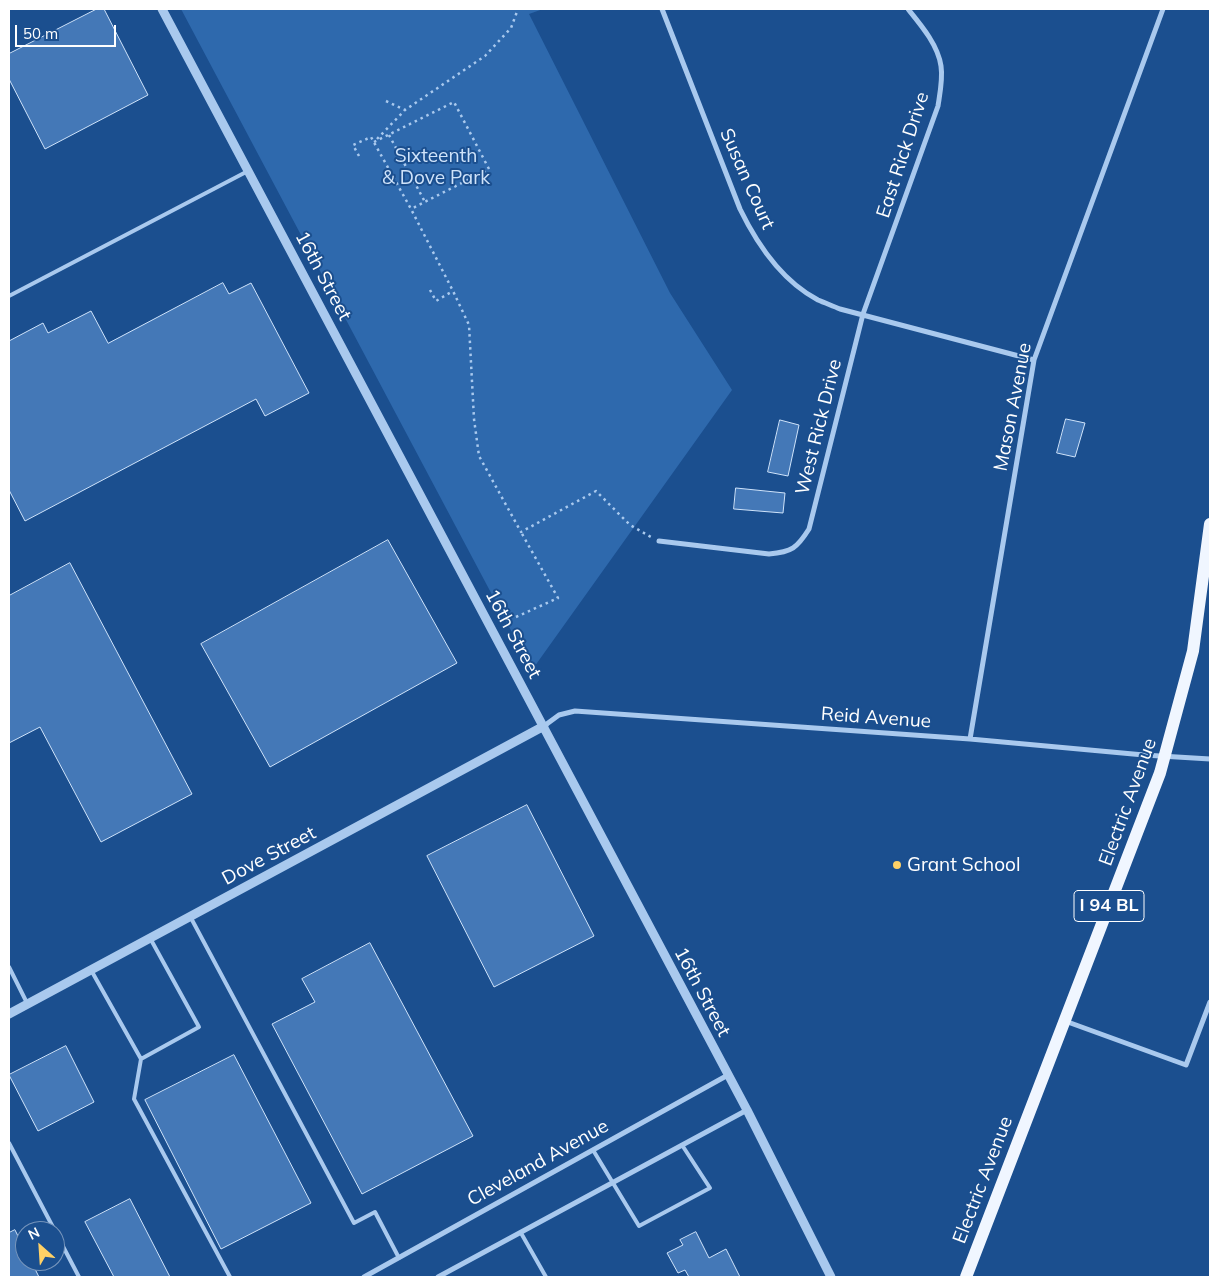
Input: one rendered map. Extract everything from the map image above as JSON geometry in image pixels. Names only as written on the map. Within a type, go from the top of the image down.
[{"type":"main road","name":"Electric Avenue","points":[[966,1277],[1160,773],[1193,652],[1210,524]]},
{"type":"street","name":"16th Street","points":[[162,9],[544,726],[728,1075],[831,1277]]},
{"type":"street","name":"Susan Court","points":[[662,9],[740,209],[751,232],[781,270],[799,287],[817,300],[840,309],[1034,360]]},
{"type":"street","name":"East Rick Drive","points":[[863,314],[938,106],[942,80],[941,64],[934,46],[923,27],[908,9]]},
{"type":"street","name":"Mason Avenue","points":[[970,739],[1034,360],[1163,9]]},
{"type":"street","name":"West Rick Drive","points":[[659,541],[770,554],[780,553],[798,545],[812,519],[863,314]]},
{"type":"street","name":"Reid Avenue","points":[[544,726],[559,715],[575,711],[970,739],[1210,760]]},
{"type":"street","name":"Dove Street","points":[[9,1014],[544,726]]},
{"type":"street","points":[[1065,1020],[1186,1065],[1210,1002]]},
{"type":"street","name":"Cleveland Avenue","points":[[364,1277],[728,1075]]},
{"type":"street","points":[[438,1277],[746,1110]]},
{"type":"lane","points":[[9,296],[248,171]]},
{"type":"lane","points":[[190,917],[354,1223],[375,1212],[399,1258]]},
{"type":"lane","points":[[141,1059],[199,1027],[150,938]]},
{"type":"lane","points":[[9,968],[28,1004]]},
{"type":"lane","points":[[91,970],[141,1059],[134,1099],[230,1277]]},
{"type":"lane","points":[[9,1143],[79,1277]]},
{"type":"lane","points":[[592,1149],[639,1226],[710,1188],[682,1145]]},
{"type":"lane","points":[[520,1233],[546,1277]]},
{"type":"path","points":[[374,142],[405,110],[486,56],[511,28],[518,9]]},
{"type":"path","points":[[386,101],[405,110]]},
{"type":"path","points":[[374,142],[454,102],[489,169],[411,209]]},
{"type":"path","points":[[388,135],[425,202]]},
{"type":"path","points":[[359,156],[353,145],[371,137],[454,291],[469,325],[474,419],[479,456],[558,598],[516,617]]},
{"type":"path","points":[[430,290],[436,301],[454,291]]},
{"type":"path","points":[[521,532],[596,491],[630,524],[659,541]]},
{"type":"green space","name":"Sixteenth & Dove Park","points":[[181,9],[543,9],[529,14],[670,293],[732,390],[532,670]]},
{"type":"building","points":[[97,9],[104,9],[148,95],[45,149],[9,79],[9,54]]},
{"type":"building","points":[[223,283],[229,294],[251,283],[309,393],[265,416],[256,399],[25,521],[9,490],[9,341],[43,323],[48,333],[91,311],[108,343]]},
{"type":"building","points":[[1066,419],[1085,423],[1075,457],[1057,453]]},
{"type":"building","points":[[780,420],[799,425],[788,476],[768,472]]},
{"type":"building","points":[[736,488],[785,493],[783,513],[734,509]]},
{"type":"building","points":[[388,540],[457,663],[270,767],[201,644]]},
{"type":"building","points":[[70,563],[192,794],[101,842],[40,727],[9,743],[9,596]]},
{"type":"building","points":[[527,805],[594,936],[494,987],[427,856]]},
{"type":"building","points":[[370,943],[473,1136],[362,1194],[272,1024],[315,1002],[302,979]]},
{"type":"building","points":[[66,1046],[94,1102],[38,1131],[9,1075]]},
{"type":"building","points":[[234,1055],[311,1203],[221,1249],[145,1100]]},
{"type":"building","points":[[130,1199],[170,1277],[114,1277],[85,1222]]},
{"type":"building","points":[[15,1230],[15,1271],[36,1271],[39,1277],[9,1277],[9,1233]]},
{"type":"building","points":[[696,1232],[709,1258],[726,1249],[740,1277],[689,1277],[685,1270],[678,1273],[667,1253],[683,1245],[680,1240]]},
{"type":"place","name":"Grant School","points":[[897,865]]}]
